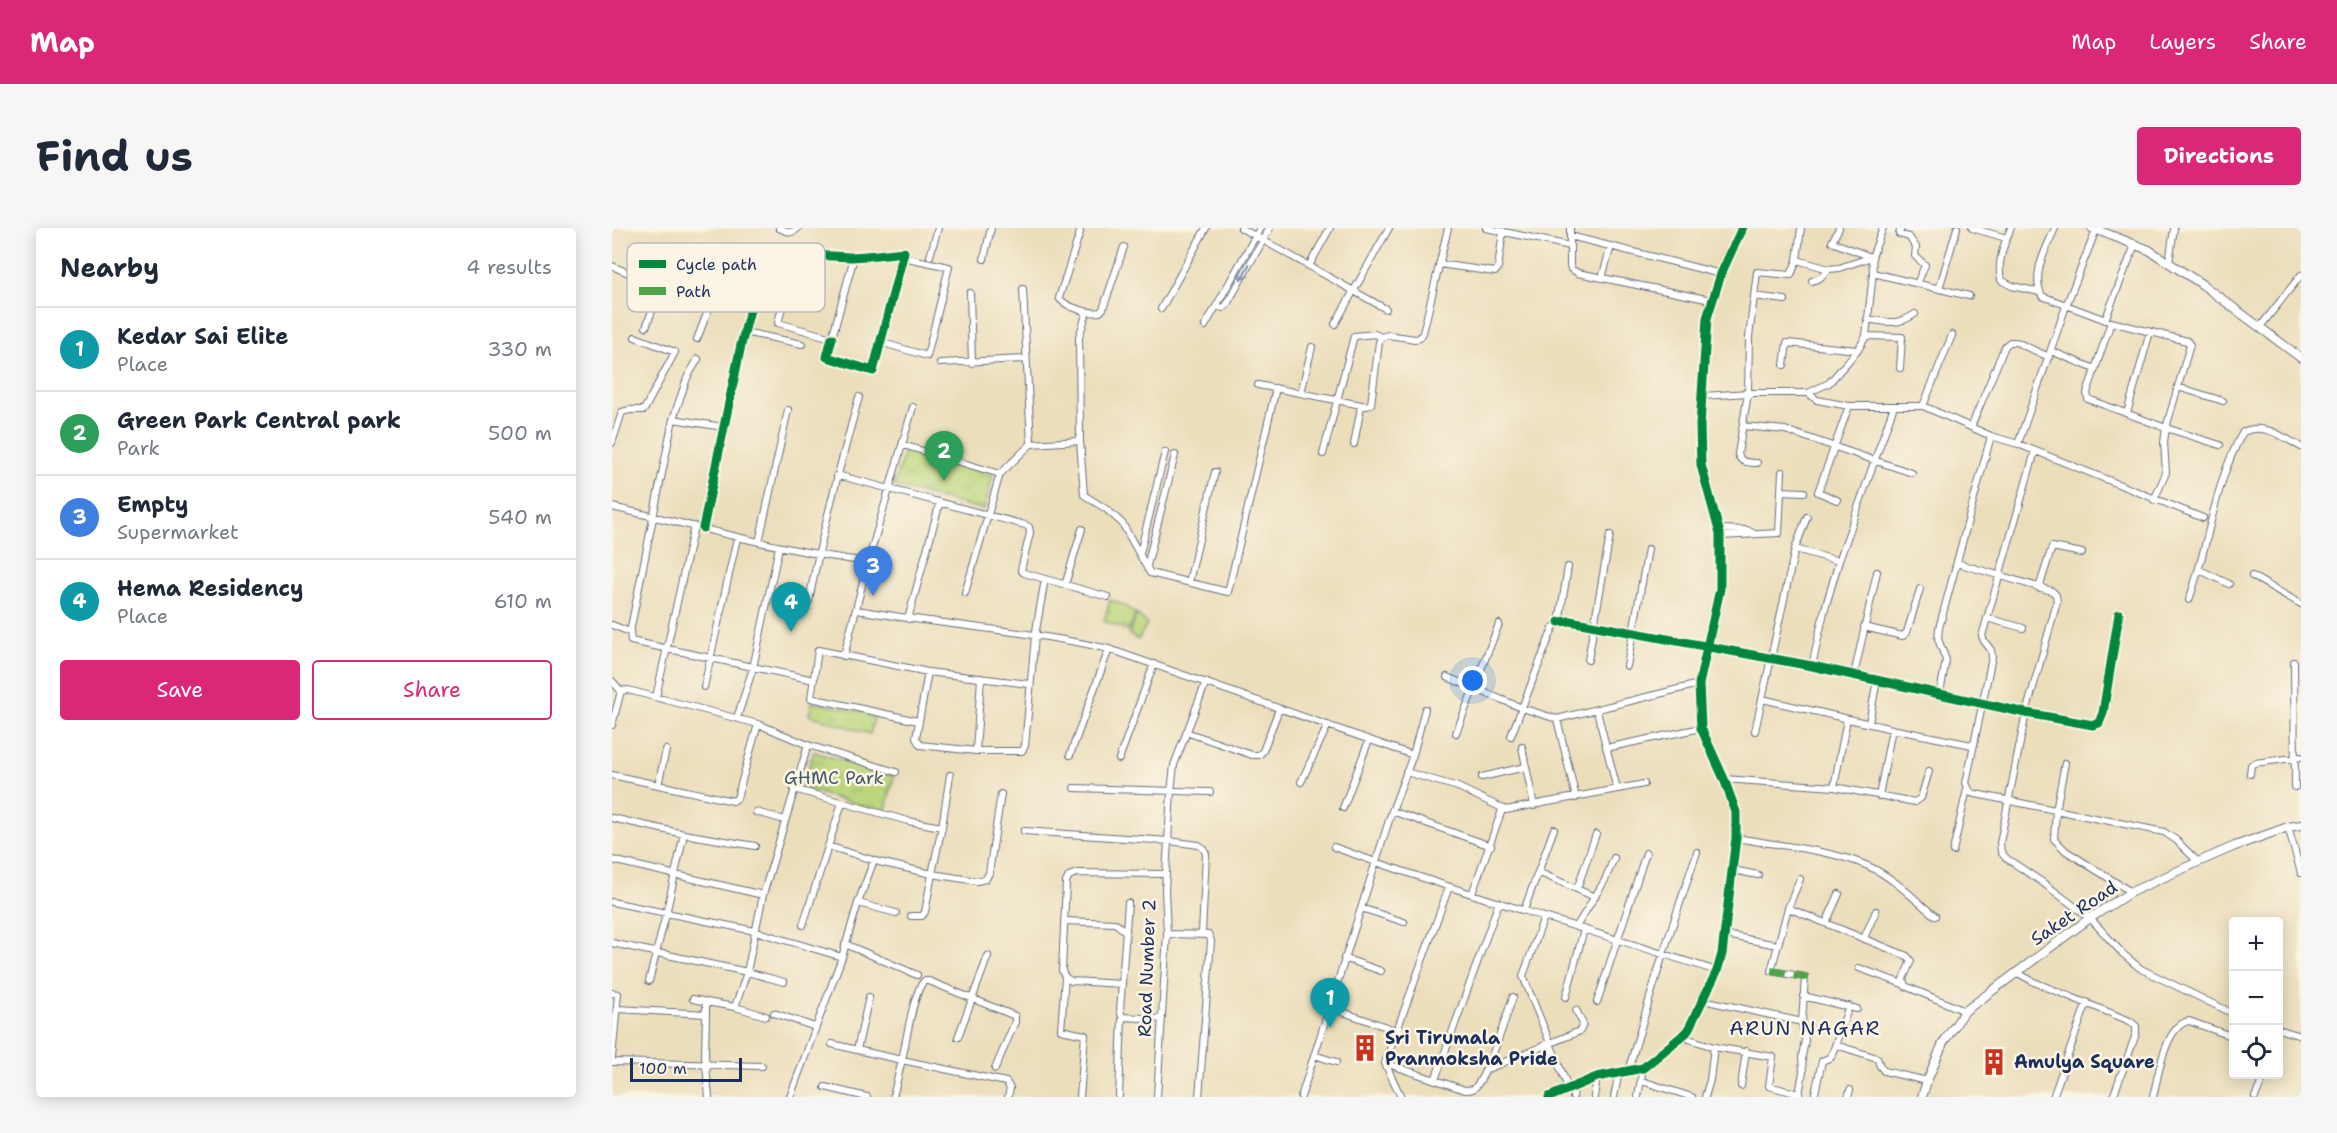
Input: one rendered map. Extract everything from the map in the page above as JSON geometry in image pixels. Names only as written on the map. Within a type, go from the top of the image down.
[{"type":"street","points":[[779,228],[794,232],[798,228]]},
{"type":"street","points":[[930,256],[938,228]]},
{"type":"street","points":[[984,259],[991,228]]},
{"type":"street","points":[[1161,309],[1206,228]]},
{"type":"street","points":[[1241,228],[1386,309]]},
{"type":"street","points":[[1205,326],[1260,228]]},
{"type":"street","points":[[1216,306],[1223,308],[1226,306],[1270,228]]},
{"type":"street","points":[[1309,266],[1330,228]]},
{"type":"street","points":[[1335,324],[1389,228]]},
{"type":"street","points":[[1323,454],[1354,336],[1375,334],[1381,337],[1388,335],[1420,338],[1448,228]]},
{"type":"street","points":[[1486,228],[1570,246]]},
{"type":"street","points":[[1570,228],[1571,269],[1578,273],[1711,300]]},
{"type":"street","points":[[1549,1097],[1572,1092],[1597,1077],[1643,1068],[1687,1032],[1717,971],[1726,935],[1736,838],[1736,812],[1701,728],[1699,684],[1720,589],[1719,532],[1701,465],[1700,425],[1707,318],[1721,274],[1743,228]]},
{"type":"street","points":[[1757,463],[1743,462],[1739,459],[1738,454],[1748,393],[1749,337],[1757,272],[1791,275],[1797,260],[1801,228]]},
{"type":"street","points":[[1839,228],[1832,242],[1872,257]]},
{"type":"street","points":[[1703,396],[1808,393],[1829,383],[1858,350],[1866,336],[1866,319],[1873,273],[1872,257],[1882,228]]},
{"type":"street","points":[[1901,228],[1899,234],[1909,237],[1916,247],[1915,256],[1925,265],[1917,284]]},
{"type":"street","points":[[1939,290],[1957,228]]},
{"type":"street","points":[[1972,228],[2006,238]]},
{"type":"street","points":[[2011,228],[2006,238],[1999,271],[2001,280],[2012,286],[2040,292]]},
{"type":"street","points":[[2055,228],[2038,270],[2038,286],[2042,296],[2108,321],[2187,341],[2190,345],[2166,428],[2164,442],[2166,473],[2154,500]]},
{"type":"street","points":[[2169,263],[2174,228]]},
{"type":"street","points":[[2018,444],[2094,229],[2149,250],[2203,285],[2301,358]]},
{"type":"street","points":[[1439,264],[1495,272],[1498,268],[1503,231]]},
{"type":"street","points":[[1080,232],[1059,298],[1062,302],[1088,312],[1100,312],[1103,309],[1124,247]]},
{"type":"street","points":[[1570,236],[1721,274]]},
{"type":"street","points":[[2135,245],[2108,321],[2087,393],[2088,399],[2166,428],[2220,444]]},
{"type":"street","points":[[1602,278],[1611,246]]},
{"type":"street","points":[[825,257],[854,257],[904,252],[873,371],[827,357],[854,257]]},
{"type":"street","points":[[880,342],[927,356],[949,267],[903,257]]},
{"type":"street","points":[[1797,260],[1829,269],[1872,257]]},
{"type":"street","points":[[612,266],[627,272]]},
{"type":"street","points":[[1812,281],[1820,278],[1829,269]]},
{"type":"street","points":[[1873,273],[1969,296]]},
{"type":"street","points":[[2260,327],[2300,277]]},
{"type":"street","points":[[1023,289],[1031,444]]},
{"type":"street","points":[[970,293],[972,363]]},
{"type":"street","points":[[1754,296],[1785,300]]},
{"type":"street","points":[[646,327],[652,312]]},
{"type":"street","points":[[698,339],[708,312]]},
{"type":"street","points":[[703,528],[749,312]]},
{"type":"street","points":[[781,312],[778,323],[832,338]]},
{"type":"street","points":[[1088,312],[1079,337],[1080,441],[1084,495],[1122,523],[1150,573],[1228,592],[1276,388]]},
{"type":"street","points":[[1866,319],[1896,323],[1903,322],[1915,314]]},
{"type":"street","points":[[744,332],[802,344]]},
{"type":"street","points":[[2127,413],[2151,332]]},
{"type":"street","points":[[1923,406],[1952,335]]},
{"type":"street","points":[[1866,336],[1902,338],[1900,368]]},
{"type":"street","points":[[612,443],[622,412],[644,410],[675,352],[635,337]]},
{"type":"street","points":[[1258,385],[1361,407],[1371,404],[1381,337]]},
{"type":"street","points":[[1971,427],[2005,346],[2010,342],[2016,342],[2095,369]]},
{"type":"street","points":[[1784,365],[1787,343],[1858,350]]},
{"type":"street","points":[[1300,393],[1312,347]]},
{"type":"street","points":[[698,359],[687,378],[673,419],[630,632],[631,641],[814,680]]},
{"type":"street","points":[[940,363],[1025,359]]},
{"type":"street","points":[[2178,387],[2223,401]]},
{"type":"street","points":[[1808,393],[1817,400],[1849,406],[1923,406],[1991,436],[2018,444],[2204,518]]},
{"type":"street","points":[[809,602],[817,556],[859,397]]},
{"type":"street","points":[[1837,500],[1818,492],[1849,406]]},
{"type":"street","points":[[1812,666],[1824,612],[1839,561],[1894,406]]},
{"type":"street","points":[[844,656],[868,562],[913,407]]},
{"type":"street","points":[[1354,444],[1361,407]]},
{"type":"street","points":[[759,542],[788,410]]},
{"type":"street","points":[[673,419],[723,427]]},
{"type":"street","points":[[1743,426],[1785,430],[1912,473]]},
{"type":"street","points":[[2189,600],[2200,570],[2226,468],[2243,432],[2259,427],[2301,447]]},
{"type":"street","points":[[1940,693],[1946,660],[1938,639],[1939,628],[1991,436]]},
{"type":"street","points":[[965,593],[1002,471],[1031,444],[1080,441]]},
{"type":"street","points":[[903,445],[1002,471]]},
{"type":"street","points":[[1140,553],[1166,452]]},
{"type":"street","points":[[1953,851],[1967,789],[1972,745],[1992,657],[1991,650],[1983,636],[2035,452]]},
{"type":"street","points":[[1147,567],[1174,455]]},
{"type":"street","points":[[1189,582],[1215,472]]},
{"type":"street","points":[[1719,532],[1779,533],[1782,472]]},
{"type":"street","points":[[837,475],[1029,527],[1030,533],[1021,570],[1108,597]]},
{"type":"street","points":[[1159,477],[1168,479]]},
{"type":"street","points":[[1781,491],[1804,492]]},
{"type":"street","points":[[908,619],[940,502]]},
{"type":"street","points":[[612,507],[779,548],[817,556],[868,562]]},
{"type":"street","points":[[1755,732],[1795,549],[1808,518]]},
{"type":"street","points":[[656,697],[694,526]]},
{"type":"street","points":[[1065,585],[1082,529]]},
{"type":"street","points":[[1588,660],[1610,535]]},
{"type":"street","points":[[704,687],[708,658],[737,538]]},
{"type":"street","points":[[2039,588],[2052,547],[2082,553]]},
{"type":"street","points":[[737,718],[753,668],[779,548]]},
{"type":"street","points":[[1627,666],[1648,549]]},
{"type":"street","points":[[1795,549],[1839,561]]},
{"type":"street","points":[[1957,563],[1998,577],[2052,591],[2056,595],[2057,602],[2026,713],[2000,843],[2001,852],[2006,858],[2090,918],[2123,954],[2141,969],[2229,1012]]},
{"type":"street","points":[[1559,622],[1568,567]]},
{"type":"street","points":[[2200,570],[2229,584]]},
{"type":"street","points":[[1854,675],[1877,572]]},
{"type":"street","points":[[2252,576],[2301,604]]},
{"type":"street","points":[[928,672],[916,738],[920,745],[976,751],[1022,751],[1025,746],[1035,636],[1045,579]]},
{"type":"street","points":[[1864,627],[1903,636],[1907,632],[1920,589]]},
{"type":"street","points":[[856,609],[908,619],[1073,640],[1109,649],[1413,755]]},
{"type":"street","points":[[1510,736],[1552,628],[1559,622],[1570,621],[1812,666],[2026,713],[2093,725],[2099,723],[2119,614]]},
{"type":"street","points":[[1987,618],[2023,628]]},
{"type":"street","points":[[1456,733],[1499,624]]},
{"type":"street","points":[[612,625],[630,632]]},
{"type":"street","points":[[1070,755],[1109,649]]},
{"type":"street","points":[[918,721],[813,699],[810,696],[818,650],[928,672],[1029,684]]},
{"type":"street","points":[[2294,662],[2298,758],[2295,787]]},
{"type":"street","points":[[1119,759],[1154,664]]},
{"type":"street","points":[[1447,676],[1522,708],[1557,719],[1597,711],[1699,684]]},
{"type":"street","points":[[976,751],[981,678]]},
{"type":"street","points":[[1869,723],[1877,680]]},
{"type":"street","points":[[612,681],[621,691]]},
{"type":"street","name":"Road Number 2","points":[[1157,1097],[1167,934],[1166,874],[1174,765],[1206,682]]},
{"type":"street","points":[[621,691],[628,690],[758,724],[808,745],[896,772]]},
{"type":"street","points":[[612,725],[621,691]]},
{"type":"street","points":[[1762,699],[1972,745]]},
{"type":"street","points":[[1301,1097],[1392,811],[1413,755],[1425,709]]},
{"type":"street","points":[[1186,732],[1252,755],[1259,755],[1263,751],[1279,710]]},
{"type":"street","points":[[1597,711],[1617,789]]},
{"type":"street","points":[[1557,719],[1576,798]]},
{"type":"street","points":[[1834,787],[1847,719]]},
{"type":"street","points":[[612,775],[735,800],[758,724]]},
{"type":"street","points":[[1301,782],[1328,725]]},
{"type":"street","points":[[1606,748],[1701,728]]},
{"type":"street","points":[[1879,796],[1892,729]]},
{"type":"street","points":[[1343,808],[1369,740]]},
{"type":"street","points":[[735,1007],[747,972],[764,895],[808,745]]},
{"type":"street","points":[[1522,747],[1534,806]]},
{"type":"street","points":[[658,785],[666,750]]},
{"type":"street","points":[[2250,774],[2251,765],[2255,763],[2298,758]]},
{"type":"street","points":[[2065,763],[2053,829],[2054,839],[2058,845],[2131,892]]},
{"type":"street","points":[[1482,777],[1525,767]]},
{"type":"street","points":[[1725,782],[1834,787],[1919,801],[1929,771]]},
{"type":"street","points":[[1406,772],[1458,788],[1506,810],[1644,784]]},
{"type":"street","points":[[911,916],[922,916],[925,912],[950,775]]},
{"type":"street","points":[[1074,788],[1210,792]]},
{"type":"street","points":[[794,789],[942,827]]},
{"type":"street","points":[[1967,789],[1971,793],[2164,832],[2176,840],[2198,862]]},
{"type":"street","points":[[828,846],[874,860],[932,873],[977,881],[986,879],[989,873],[1001,794]]},
{"type":"street","points":[[803,925],[842,803]]},
{"type":"street","points":[[1472,894],[1506,810]]},
{"type":"street","points":[[1392,811],[1491,846]]},
{"type":"street","points":[[756,812],[785,820]]},
{"type":"street","points":[[612,818],[684,834],[755,846]]},
{"type":"street","name":"Saket Road","points":[[1922,1097],[1943,1043],[1965,1011],[2090,918],[2131,892],[2198,862],[2288,827],[2301,825]]},
{"type":"street","points":[[2288,827],[2301,873]]},
{"type":"street","points":[[1524,910],[1554,829]]},
{"type":"street","points":[[1024,831],[1199,845],[1206,854],[1202,933]]},
{"type":"street","points":[[649,981],[684,834]]},
{"type":"street","points":[[1577,889],[1596,834]]},
{"type":"street","points":[[1736,838],[1849,859],[1869,866],[1886,875],[1935,916]]},
{"type":"street","points":[[1334,847],[1449,887],[1576,927],[1619,938],[1717,971]]},
{"type":"street","points":[[1614,1097],[1697,852]]},
{"type":"street","points":[[1597,1002],[1646,854]]},
{"type":"street","points":[[1576,927],[1595,897],[1614,858]]},
{"type":"street","points":[[612,860],[764,895]]},
{"type":"street","points":[[790,1097],[842,957],[874,860]]},
{"type":"street","points":[[1733,870],[1758,875]]},
{"type":"street","points":[[1538,872],[1595,897]]},
{"type":"street","points":[[1122,984],[1071,981],[1062,972],[1066,882],[1069,876],[1077,873],[1166,874]]},
{"type":"street","points":[[1680,1036],[1714,1047],[1773,1057],[1769,1086],[1798,1096],[1803,1072],[1802,1057],[1805,1040],[1802,1022],[1805,977],[1771,971],[1788,908],[1800,879]]},
{"type":"street","points":[[1401,1097],[1385,1063],[1449,887]]},
{"type":"street","points":[[1826,923],[1839,894]]},
{"type":"street","points":[[612,902],[755,931],[842,957]]},
{"type":"street","points":[[1435,1080],[1499,902]]},
{"type":"street","points":[[858,903],[896,913]]},
{"type":"street","points":[[1119,1097],[1122,1017],[1120,1010],[1128,903]]},
{"type":"street","points":[[1361,908],[1404,922]]},
{"type":"street","points":[[1788,908],[1909,957],[1911,961],[1903,984]]},
{"type":"street","points":[[1864,938],[1876,911]]},
{"type":"street","points":[[1544,917],[1523,976],[1572,1092]]},
{"type":"street","points":[[1064,921],[1115,923],[1126,932]]},
{"type":"street","points":[[1566,997],[1584,929]]},
{"type":"street","points":[[1167,934],[1202,933],[1209,935],[1211,941],[1199,1097]]},
{"type":"street","points":[[1726,935],[1777,945]]},
{"type":"street","points":[[612,943],[784,982]]},
{"type":"street","points":[[845,944],[917,975]]},
{"type":"street","points":[[958,1037],[988,956]]},
{"type":"street","points":[[1344,958],[1381,971]]},
{"type":"street","points":[[1859,968],[1965,1011]]},
{"type":"street","points":[[2016,972],[2034,982],[2130,1021],[2136,1026],[2136,1034],[2113,1097]]},
{"type":"street","points":[[1065,977],[1061,1030],[1084,1035],[1080,1097]]},
{"type":"street","points":[[893,1097],[914,1006],[920,985],[924,981],[1015,1016],[1016,1019],[995,1069]]},
{"type":"street","points":[[612,993],[618,994],[612,1060],[762,1066]]},
{"type":"street","points":[[1803,996],[1857,1009]]},
{"type":"street","points":[[857,1050],[869,997]]},
{"type":"street","points":[[1385,1063],[1464,1090],[1471,1090],[1476,1086],[1485,1070],[1513,997]]},
{"type":"street","points":[[693,999],[766,1016]]},
{"type":"street","points":[[1703,1000],[1802,1022]]},
{"type":"street","points":[[706,1002],[709,1097]]},
{"type":"street","points":[[2053,1097],[2087,1002]]},
{"type":"street","points":[[1815,1093],[1821,1061],[1831,1057],[1849,1006]]},
{"type":"street","points":[[1328,1007],[1398,1030]]},
{"type":"street","points":[[617,1009],[706,1014]]},
{"type":"street","points":[[1485,1070],[1580,1031],[1583,1024],[1576,1010]]},
{"type":"street","points":[[774,1013],[816,1028]]},
{"type":"street","points":[[1122,1017],[1162,1019]]},
{"type":"street","points":[[2153,1097],[2166,1043],[2183,1023],[2189,1021],[2229,1035]]},
{"type":"street","points":[[2283,1031],[2301,1036]]},
{"type":"street","points":[[832,1044],[1006,1082],[1010,1088],[1008,1097]]},
{"type":"street","points":[[1836,1045],[1877,1058],[1884,1071],[1927,1081]]},
{"type":"street","points":[[1705,1097],[1710,1080],[1714,1047]]},
{"type":"street","points":[[1741,1086],[1746,1051]]},
{"type":"street","points":[[1314,1055],[1336,1062]]},
{"type":"street","points":[[1638,1097],[1643,1068]]},
{"type":"street","points":[[1594,1097],[1597,1077]]},
{"type":"street","points":[[2255,1097],[2263,1079]]},
{"type":"street","points":[[1642,1081],[1692,1097]]},
{"type":"street","points":[[825,1087],[867,1097]]},
{"type":"green space","points":[[905,449],[993,475],[984,510],[894,486]]},
{"type":"green space","points":[[1110,600],[1122,604],[1136,614],[1128,631],[1104,621]]},
{"type":"green space","points":[[1137,614],[1147,624],[1138,640],[1129,634]]},
{"type":"green space","name":"GHMC Park","points":[[812,702],[875,714],[870,734],[809,715]]},
{"type":"green space","name":"GHMC Park","points":[[814,752],[894,776],[885,812],[801,788]]},
{"type":"marked path","points":[[1771,971],[1805,977],[1805,983]]},
{"type":"cycle path","points":[[1549,1097],[1597,1077],[1643,1068],[1687,1032],[1717,971],[1722,954],[1736,838],[1736,812],[1701,728],[1699,684],[1720,589],[1720,534],[1701,465],[1700,425],[1707,318],[1721,274],[1742,228]]},
{"type":"cycle path","points":[[825,255],[852,257],[904,252],[873,371],[827,357],[832,338]]},
{"type":"cycle path","points":[[703,528],[749,312]]},
{"type":"cycle path","points":[[1559,622],[1570,621],[1812,666],[2026,713],[2093,725],[2099,723],[2103,713],[2119,614]]},
{"type":"place","name":"Green Park Central park","points":[[944,481]]},
{"type":"place","name":"Empty","points":[[873,596]]},
{"type":"place","name":"Hema Residency","points":[[791,632]]},
{"type":"place","name":"Kedar Sai Elite","points":[[1330,1028]]},
{"type":"place","name":"Sri Tirumala Pranmoksha Pride","points":[[1365,1048]]},
{"type":"place","name":"Amulya Square","points":[[1994,1062]]},
{"type":"district","name":"ARUN NAGAR","points":[[1805,1028]]}]
